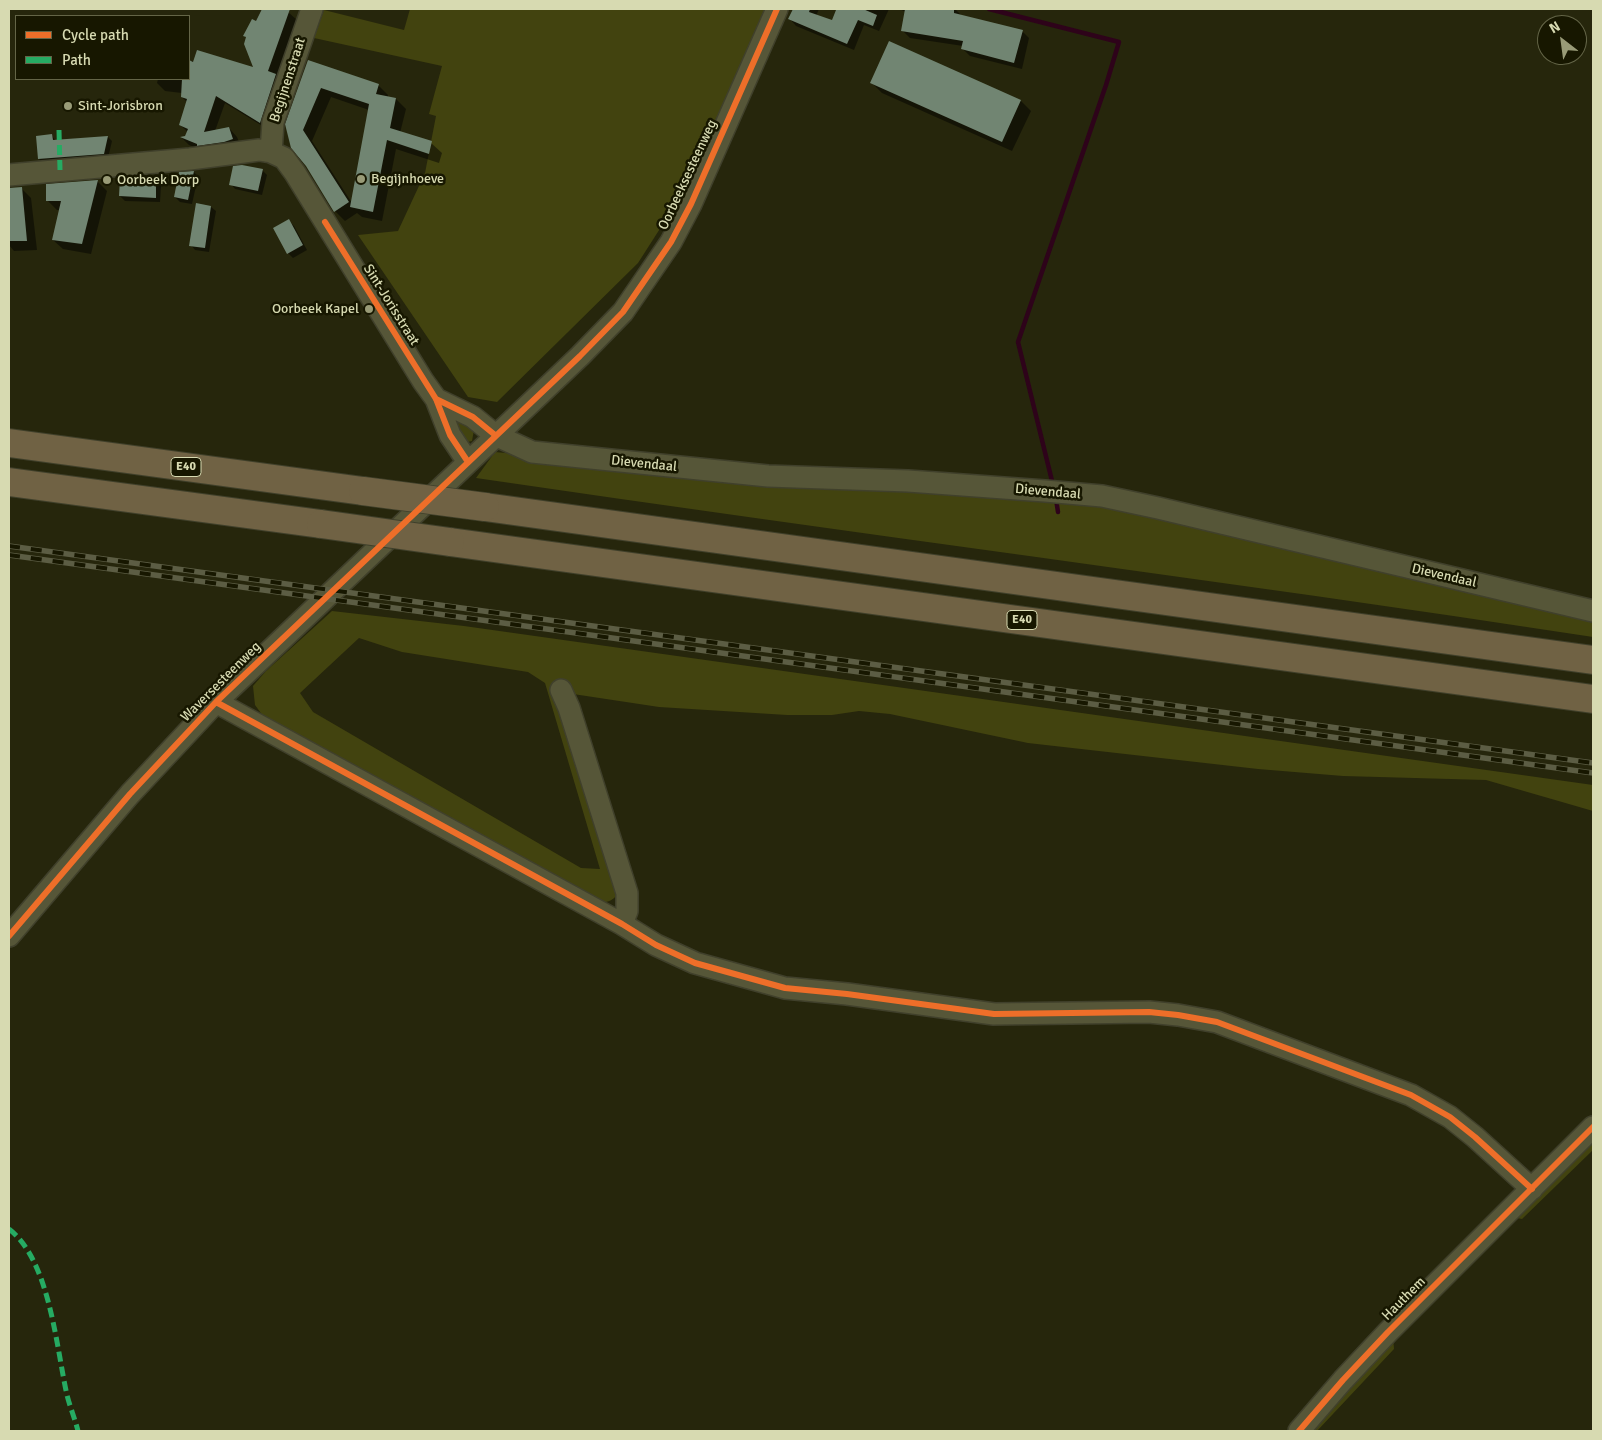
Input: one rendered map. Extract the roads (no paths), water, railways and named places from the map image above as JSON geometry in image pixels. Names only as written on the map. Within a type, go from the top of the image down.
[{"type":"highway","name":"E40","points":[[9,443],[1593,660]]},
{"type":"highway","name":"E40","points":[[9,482],[1593,699]]},
{"type":"street","name":"Oorbeeksesteenweg","points":[[468,462],[580,356],[623,312],[651,272],[671,242],[691,204],[777,9]]},
{"type":"street","name":"Begijnenstraat","points":[[271,152],[273,122],[308,10]]},
{"type":"street","points":[[9,175],[190,159],[259,150],[271,152]]},
{"type":"street","name":"Sint-Jorisstraat","points":[[271,152],[284,158],[295,174],[436,399],[450,435],[468,462]]},
{"type":"street","points":[[436,399],[473,416],[495,435]]},
{"type":"street","name":"Dievendaal","points":[[495,435],[532,452],[740,474],[908,481],[1102,496],[1593,610]]},
{"type":"street","name":"Waversesteenweg","points":[[9,936],[130,794],[216,702],[468,462]]},
{"type":"street","points":[[561,690],[569,708],[627,893],[627,911],[622,924]]},
{"type":"street","points":[[216,702],[622,924],[656,945],[695,963],[785,988],[847,994],[994,1014],[1149,1012],[1217,1022],[1411,1095],[1450,1117],[1532,1189]]},
{"type":"street","name":"Hauthem","points":[[1299,1431],[1382,1338],[1593,1127]]},
{"type":"waterway","points":[[989,9],[1119,42],[1018,342],[1053,485]]},
{"type":"waterway","points":[[1056,499],[1058,512]]},
{"type":"railway","points":[[9,546],[1593,763]]},
{"type":"railway","points":[[9,555],[1593,773]]},
{"type":"place","name":"Sint-Jorisbron","points":[[68,106]]},
{"type":"place","name":"Begijnhoeve","points":[[361,179]]},
{"type":"place","name":"Oorbeek Dorp","points":[[107,180]]},
{"type":"place","name":"Oorbeek Kapel","points":[[369,309]]}]
